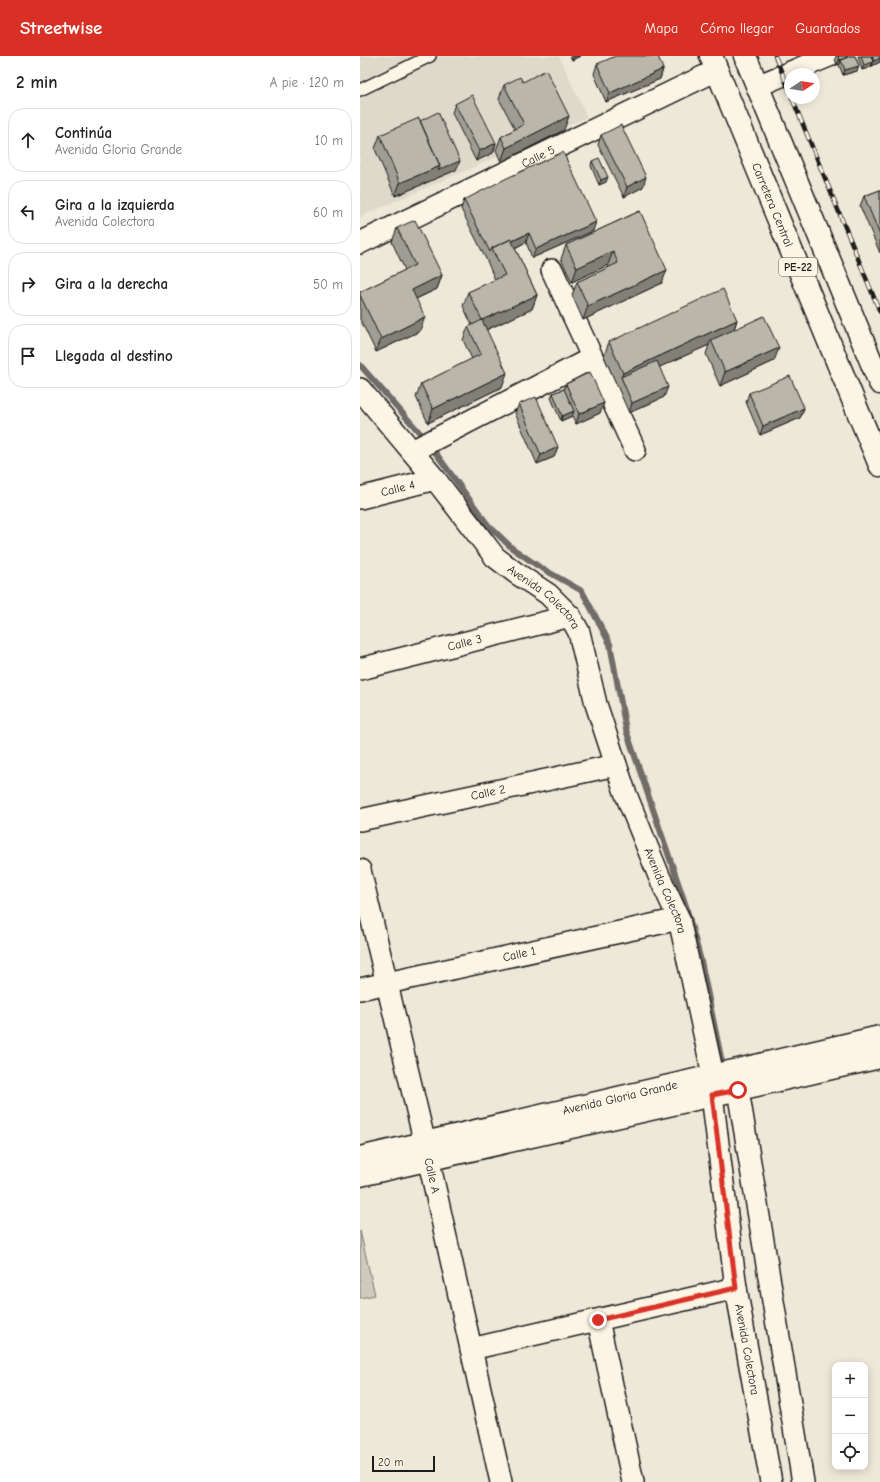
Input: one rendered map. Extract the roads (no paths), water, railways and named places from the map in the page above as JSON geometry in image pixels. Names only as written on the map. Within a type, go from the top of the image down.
[{"type":"main road","name":"PE-22","points":[[745,56],[880,383]]},
{"type":"main road","name":"Carretera Central","points":[[714,63],[880,465]]},
{"type":"main road","name":"Avenida Gloria Grande","points":[[360,1175],[427,1152],[712,1085],[880,1037]]},
{"type":"main road","name":"Avenida Gloria Grande","points":[[712,1085],[738,1090],[880,1057]]},
{"type":"main road","name":"Avenida Gloria Grande","points":[[360,1158],[427,1152]]},
{"type":"street","points":[[757,86],[828,56]]},
{"type":"street","name":"Calle 5","points":[[360,243],[714,63]]},
{"type":"street","points":[[552,270],[635,450]]},
{"type":"street","points":[[412,451],[592,358]]},
{"type":"street","name":"Avenida Colectora","points":[[360,389],[435,479],[495,557],[548,594],[570,616],[579,632],[596,704],[616,765],[638,825],[679,919],[712,1085],[736,1288],[771,1482]]},
{"type":"street","name":"Calle 4","points":[[360,498],[435,479]]},
{"type":"street","name":"Calle 3","points":[[360,669],[570,616]]},
{"type":"street","name":"Calle 2","points":[[360,820],[616,765]]},
{"type":"street","name":"Calle A","points":[[360,870],[427,1152],[501,1482]]},
{"type":"street","name":"Calle 1","points":[[360,989],[679,919]]},
{"type":"street","points":[[738,1090],[803,1482]]},
{"type":"street","points":[[471,1349],[736,1288]]},
{"type":"street","points":[[598,1320],[633,1482]]},
{"type":"lane","points":[[360,90],[430,56]]},
{"type":"waterway","points":[[360,365],[427,441],[488,525],[512,548],[538,566],[582,591],[610,644],[626,730],[686,906],[701,961],[723,1067]]},
{"type":"railway","points":[[775,56],[784,78]]},
{"type":"railway","points":[[794,104],[880,312]]}]
